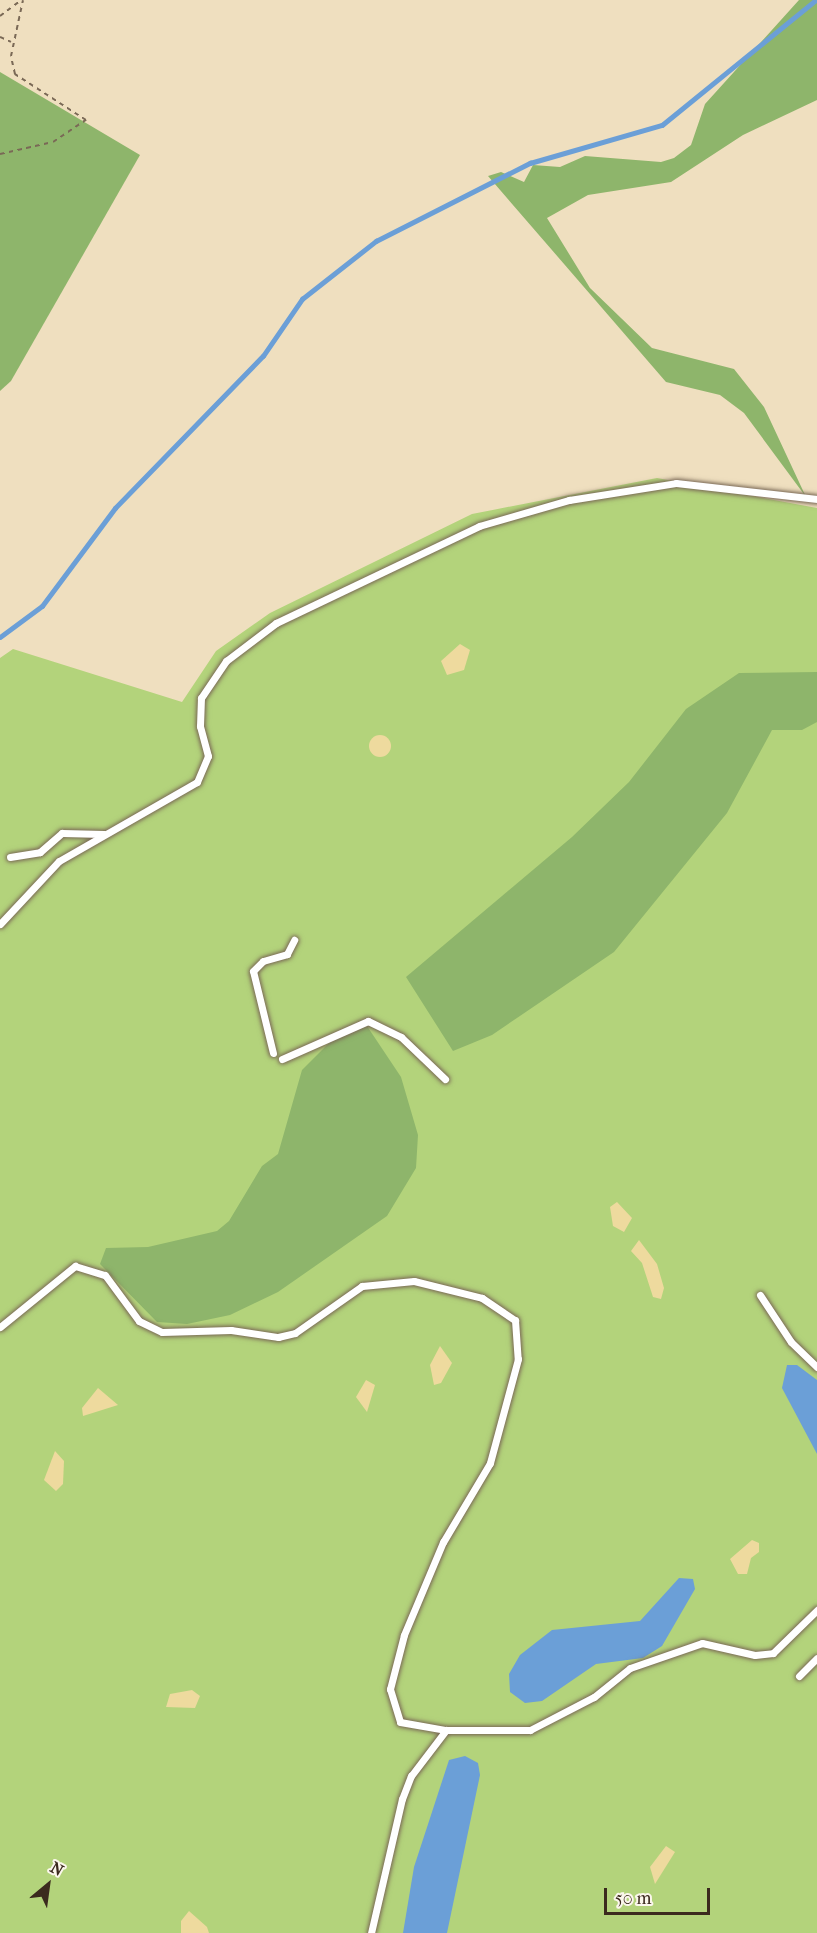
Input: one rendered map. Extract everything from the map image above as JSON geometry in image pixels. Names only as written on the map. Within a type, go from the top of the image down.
[{"type":"lane","points":[[0,924],[58,861],[104,834],[170,802],[206,769],[201,698],[226,661],[276,623],[411,555],[479,526],[646,484],[817,499]]},
{"type":"lane","points":[[10,857],[40,852],[62,833],[104,834]]},
{"type":"lane","points":[[273,1053],[254,971],[263,961],[287,954],[294,940]]},
{"type":"lane","points":[[282,1059],[368,1021],[393,1031],[445,1079]]},
{"type":"lane","points":[[0,1327],[75,1266],[105,1275],[140,1321],[162,1332],[231,1330],[278,1337],[295,1333],[362,1286],[414,1281],[482,1298],[515,1320],[518,1359],[490,1463],[422,1585],[390,1689],[400,1722],[446,1730],[530,1730],[594,1697],[630,1668],[702,1643],[755,1655],[773,1653],[817,1610]]},
{"type":"lane","points":[[760,1295],[791,1342],[817,1367]]},
{"type":"lane","points":[[799,1676],[817,1658]]},
{"type":"lane","points":[[371,1933],[402,1799],[411,1776],[446,1730]]},
{"type":"path","points":[[0,16],[22,0]]},
{"type":"path","points":[[0,154],[53,142],[86,120],[18,79],[11,64],[22,0]]},
{"type":"path","points":[[0,37],[13,42]]},
{"type":"green space","points":[[799,0],[817,0],[817,100],[743,135],[671,182],[588,195],[547,218],[590,288],[652,348],[734,369],[764,407],[806,497],[744,413],[720,395],[666,382],[488,176],[501,172],[524,182],[533,165],[560,167],[585,156],[661,162],[674,158],[691,145],[705,104]]},
{"type":"green space","points":[[0,72],[140,155],[11,381],[0,391]]},
{"type":"green space","points":[[657,478],[817,508],[817,1933],[0,1933],[0,658],[13,649],[182,702],[216,651],[270,613],[472,514]]},
{"type":"green space","points":[[817,672],[817,722],[802,730],[772,730],[727,813],[614,952],[492,1035],[453,1051],[406,977],[572,837],[629,782],[686,709],[739,673]]},
{"type":"green space","points":[[367,1026],[401,1077],[418,1135],[416,1168],[387,1216],[278,1292],[230,1315],[187,1324],[157,1322],[100,1264],[106,1248],[148,1247],[217,1231],[229,1221],[262,1166],[278,1154],[302,1070],[333,1039]]},
{"type":"sand","points":[[460,644],[470,650],[464,670],[447,675],[441,661]]},
{"type":"sand","points":[[380,735],[388,738],[391,746],[388,754],[380,757],[372,754],[369,746],[372,738]]},
{"type":"sand","points":[[617,1202],[632,1218],[624,1232],[613,1226],[610,1207]]},
{"type":"sand","points":[[639,1240],[657,1264],[664,1288],[661,1299],[653,1297],[642,1263],[631,1251]]},
{"type":"sand","points":[[440,1346],[452,1363],[441,1383],[434,1385],[430,1365]]},
{"type":"sand","points":[[366,1380],[375,1385],[367,1412],[356,1397]]},
{"type":"sand","points":[[98,1388],[118,1405],[83,1416],[82,1408]]},
{"type":"sand","points":[[55,1451],[64,1461],[63,1484],[56,1491],[44,1480]]},
{"type":"sand","points":[[752,1540],[759,1543],[759,1552],[751,1558],[747,1574],[738,1574],[730,1559]]},
{"type":"sand","points":[[192,1690],[200,1696],[195,1708],[166,1707],[170,1694]]},
{"type":"sand","points":[[666,1846],[675,1852],[655,1884],[650,1867]]},
{"type":"sand","points":[[189,1911],[207,1927],[209,1933],[181,1933],[181,1921]]},
{"type":"water","points":[[787,1365],[797,1365],[817,1380],[817,1454],[782,1388]]},
{"type":"water","points":[[679,1578],[693,1579],[695,1589],[662,1646],[643,1658],[596,1664],[542,1701],[525,1703],[510,1692],[509,1674],[520,1655],[552,1630],[640,1621]]},
{"type":"water","points":[[465,1756],[478,1763],[480,1775],[447,1933],[403,1933],[414,1867],[449,1760]]},
{"type":"waterway","points":[[0,637],[42,606],[115,508],[263,356],[302,299],[376,241],[530,163],[662,125],[816,0]]}]
